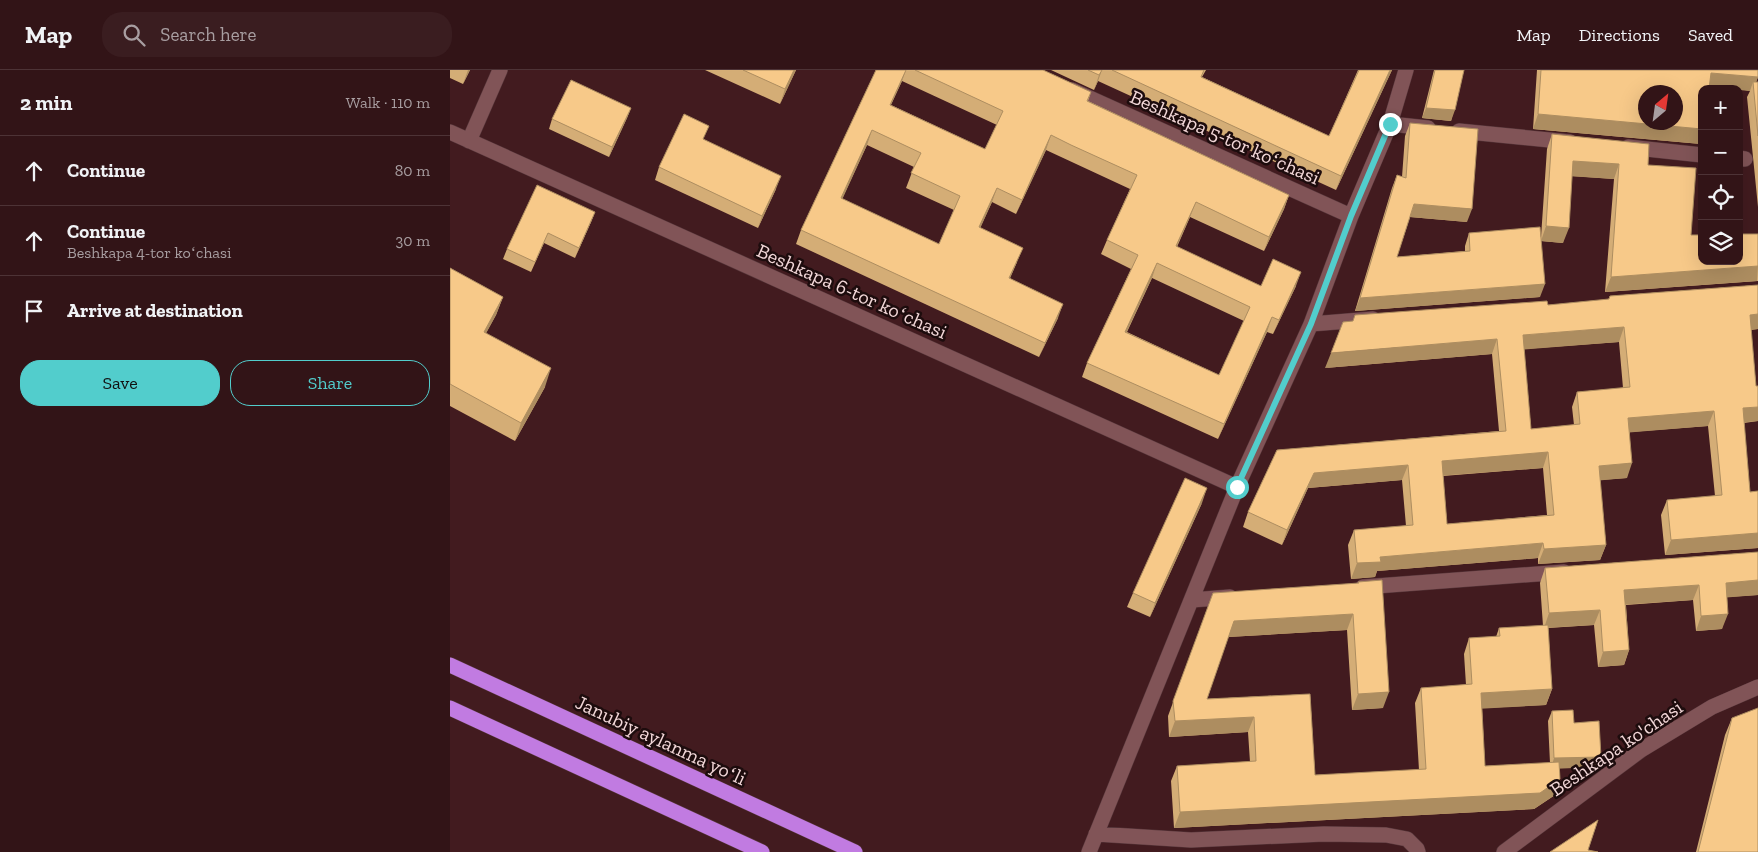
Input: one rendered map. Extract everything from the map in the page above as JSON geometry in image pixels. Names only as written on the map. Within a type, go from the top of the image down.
[{"type":"highway","name":"Janubiy aylanma yoʻli","points":[[450,665],[855,852]]},
{"type":"highway","points":[[450,708],[762,852]]},
{"type":"street","points":[[469,141],[500,70]]},
{"type":"street","points":[[1089,852],[1237,487],[1311,324],[1351,216],[1390,124],[1406,70]]},
{"type":"street","name":"Beshkapa 5-tor koʻchasi","points":[[1055,82],[1351,216]]},
{"type":"street","points":[[1390,124],[1585,143]]},
{"type":"street","name":"Beshkapa 6-tor koʻchasi","points":[[450,132],[1237,487]]},
{"type":"street","points":[[1614,146],[1698,155]]},
{"type":"street","points":[[1311,324],[1390,318]]},
{"type":"street","points":[[1350,588],[1577,571]]},
{"type":"street","points":[[1192,600],[1241,596]]},
{"type":"street","name":"Beshkapa ko'chasi","points":[[1504,852],[1641,750],[1712,707],[1758,688]]},
{"type":"street","points":[[1096,834],[1191,840],[1324,834],[1386,835],[1407,839],[1418,852]]},
{"type":"building","points":[[743,70],[794,70],[785,89]]},
{"type":"building","points":[[876,70],[906,70],[890,105],[985,149],[1003,111],[915,70],[1043,70],[1091,92],[1087,101],[1289,195],[1269,237],[1196,202],[1176,246],[1261,286],[1273,259],[1301,272],[1279,320],[1272,317],[1224,424],[1087,363],[1138,255],[1107,240],[1137,175],[1051,135],[1022,200],[997,188],[979,227],[1023,248],[1009,278],[1063,304],[1045,343],[801,230]],"holes":[[[872,130],[921,153],[911,173],[960,196],[939,244],[841,198]],[[1157,263],[1250,307],[1219,375],[1125,332]]]},
{"type":"building","points":[[1088,70],[1102,70],[1099,75]]},
{"type":"building","points":[[1112,70],[1204,70],[1201,77],[1329,136],[1359,70],[1390,70],[1341,176]]},
{"type":"building","points":[[1435,70],[1464,70],[1455,110],[1426,108]]},
{"type":"building","points":[[1541,70],[1758,70],[1758,77],[1711,73],[1710,85],[1698,85],[1698,129],[1683,127],[1683,85],[1638,85],[1638,123],[1538,114]]},
{"type":"building","points":[[571,80],[631,108],[612,147],[552,119]]},
{"type":"building","points":[[1753,82],[1758,82],[1758,136]]},
{"type":"building","points":[[684,114],[709,126],[703,139],[781,176],[762,216],[659,167]]},
{"type":"building","points":[[1410,123],[1478,129],[1472,209],[1414,204],[1397,257],[1470,251],[1469,233],[1540,227],[1545,284],[1360,298],[1397,175],[1406,178]]},
{"type":"building","points":[[1552,134],[1649,144],[1648,165],[1696,168],[1691,235],[1698,235],[1698,265],[1743,265],[1743,234],[1758,234],[1758,266],[1611,277],[1619,164],[1573,161],[1569,228],[1546,226]]},
{"type":"building","points":[[537,185],[595,212],[579,248],[548,233],[535,262],[507,249]]},
{"type":"building","points":[[450,268],[503,297],[484,332],[551,368],[521,423],[450,384]]},
{"type":"building","points":[[1758,285],[1758,314],[1750,315],[1756,386],[1758,386],[1758,407],[1743,408],[1750,492],[1758,491],[1758,533],[1671,540],[1667,500],[1722,495],[1714,411],[1628,418],[1632,463],[1599,466],[1606,545],[1544,549],[1543,543],[1380,557],[1381,562],[1357,563],[1354,530],[1413,525],[1408,465],[1314,473],[1287,530],[1248,512],[1277,450],[1506,431],[1497,339],[1331,353],[1343,322],[1353,321],[1355,315],[1547,301],[1548,305],[1609,299],[1610,296]],"holes":[[[1624,327],[1630,387],[1577,392],[1580,424],[1531,429],[1523,335]],[[1548,452],[1554,515],[1447,524],[1442,461]]]},
{"type":"building","points":[[1185,478],[1207,488],[1155,603],[1133,593]]},
{"type":"building","points":[[1758,552],[1758,580],[1726,583],[1728,614],[1701,616],[1699,585],[1624,590],[1629,650],[1603,652],[1600,610],[1549,613],[1545,568]]},
{"type":"building","points":[[1382,580],[1389,692],[1358,694],[1353,614],[1234,621],[1207,699],[1310,694],[1315,775],[1426,769],[1421,688],[1472,684],[1469,638],[1500,636],[1499,628],[1548,625],[1552,689],[1481,693],[1485,766],[1559,762],[1560,779],[1540,793],[1180,812],[1177,766],[1256,761],[1254,717],[1175,721],[1173,701],[1213,593]]},
{"type":"building","points":[[1758,708],[1758,852],[1698,852],[1732,718]]},
{"type":"building","points":[[1573,710],[1574,723],[1599,721],[1601,757],[1554,758],[1552,711]]},
{"type":"building","points":[[1598,820],[1588,850],[1598,852],[1550,852]]},
{"type":"route","points":[[1237,487],[1311,324],[1351,216],[1390,124]]}]
